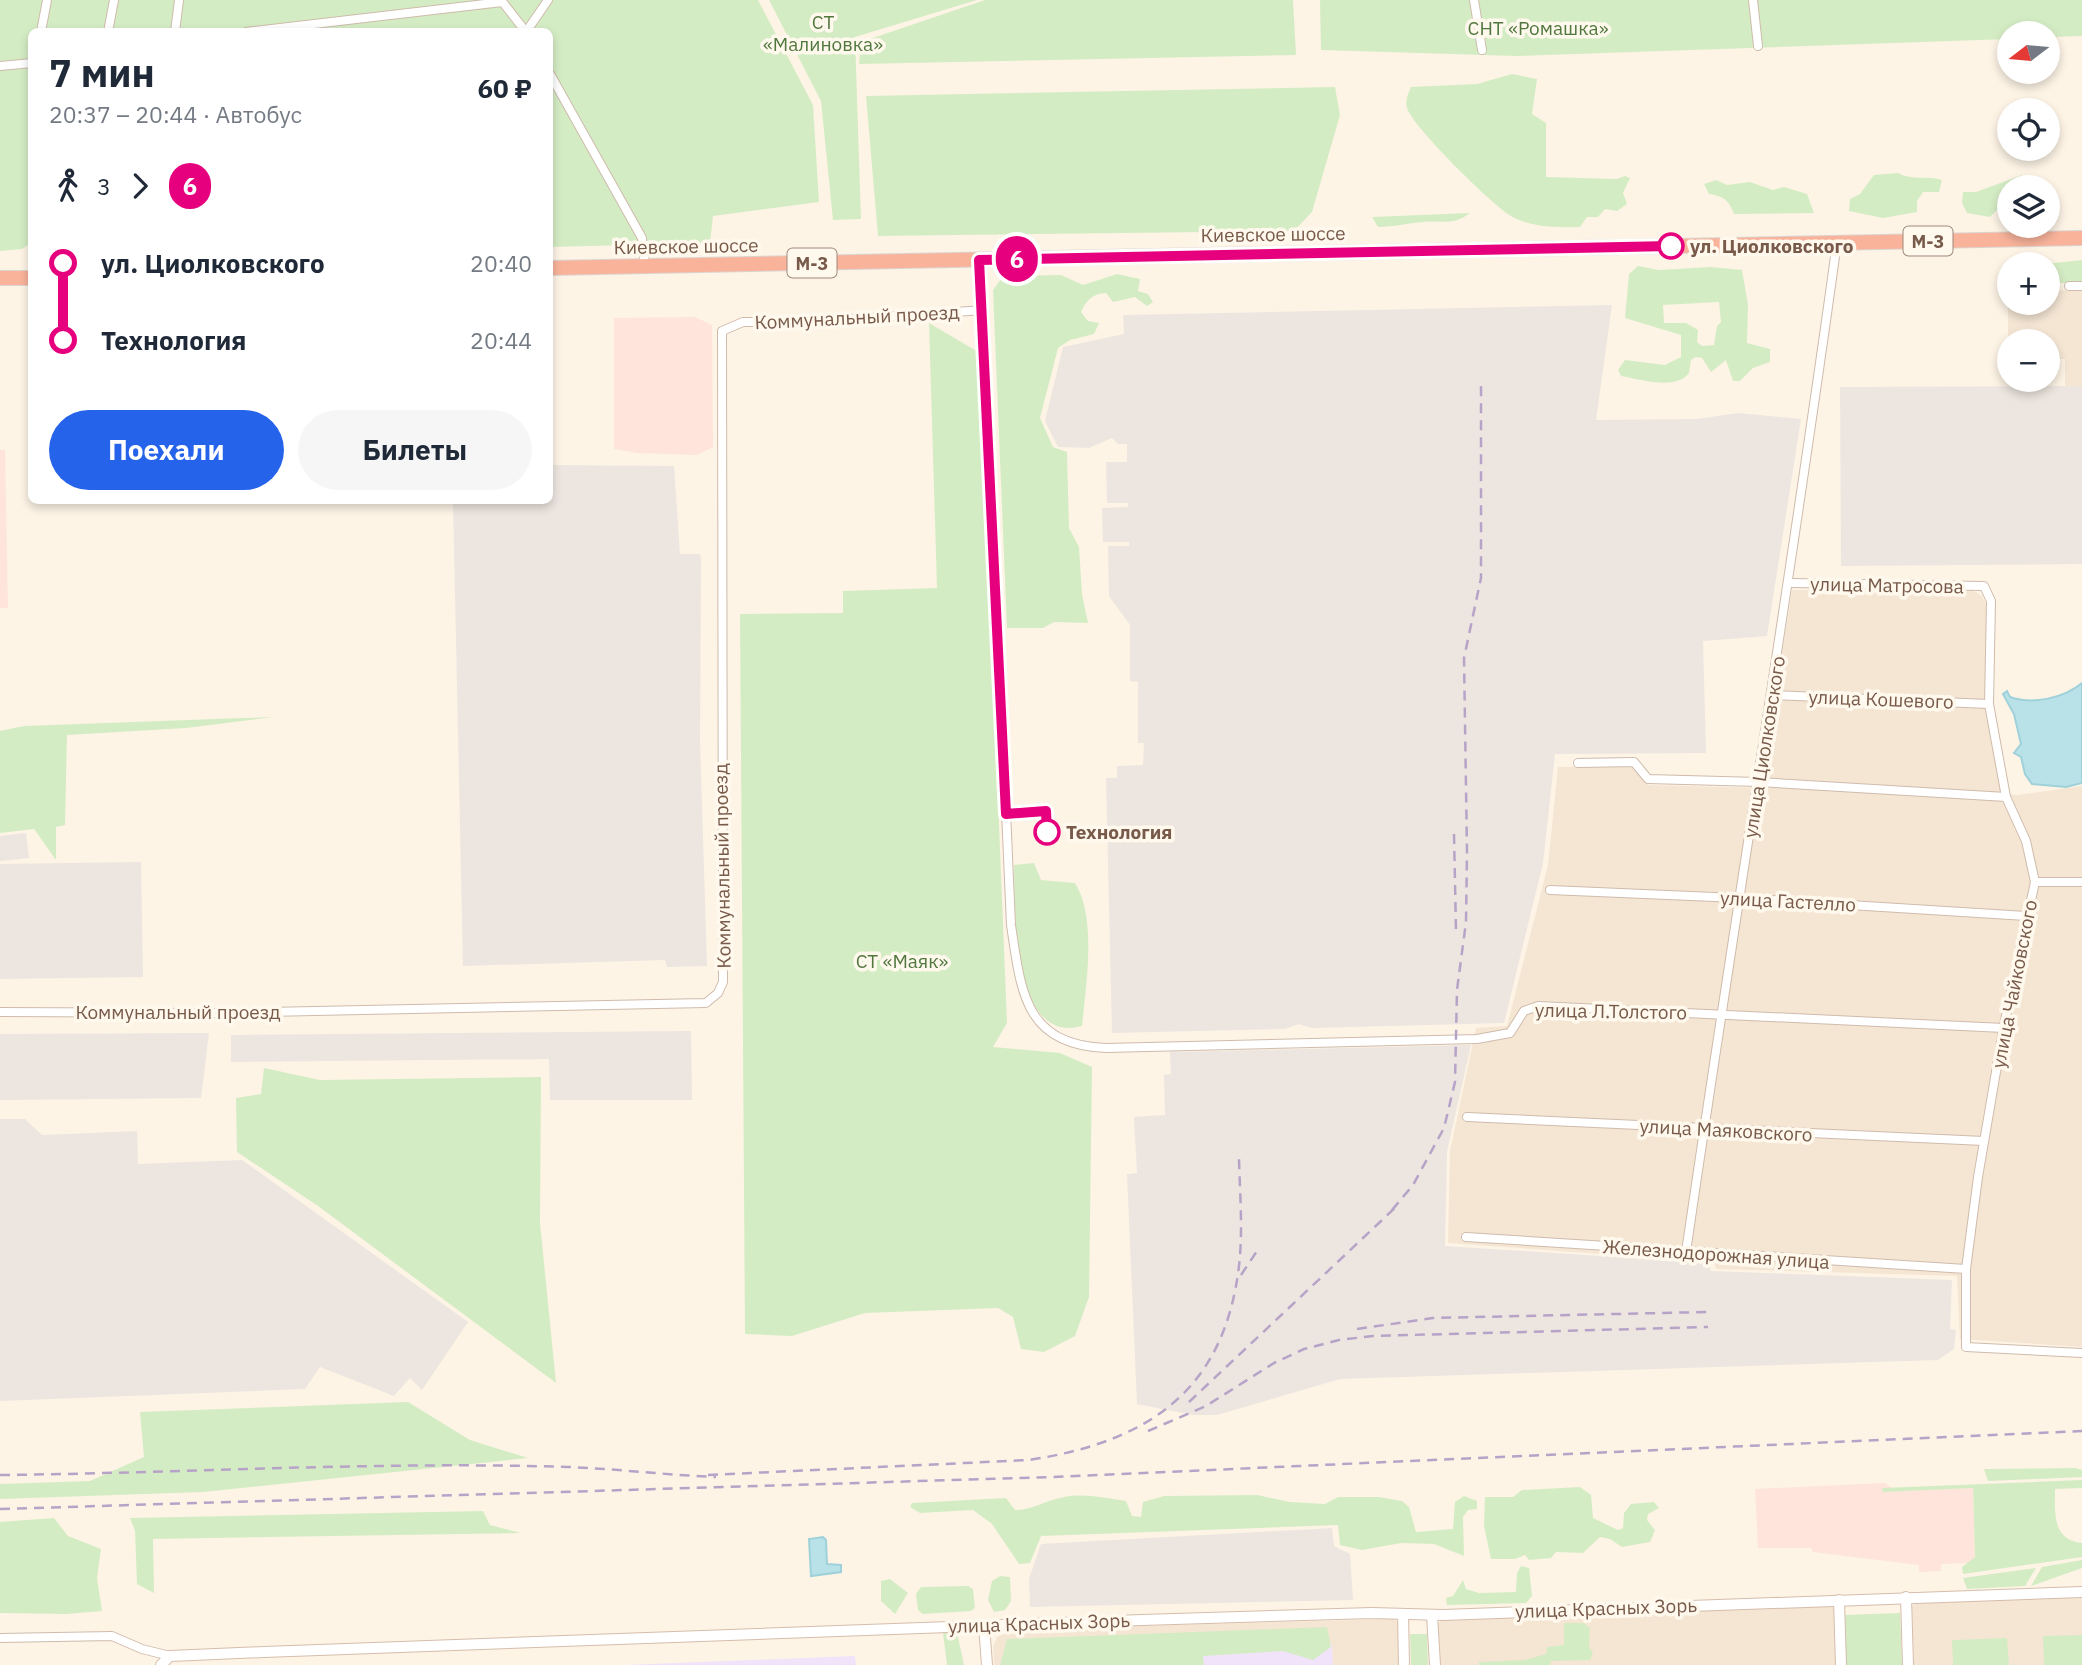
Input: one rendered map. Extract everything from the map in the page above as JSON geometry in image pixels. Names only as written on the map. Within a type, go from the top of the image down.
[{"type":"highway","name":"Киевское шоссе","points":[[553,268],[2082,238]]},
{"type":"highway","points":[[0,278],[28,278]]},
{"type":"street","points":[[42,28],[47,0]]},
{"type":"street","points":[[109,28],[114,0]]},
{"type":"street","points":[[176,28],[179,0]]},
{"type":"street","points":[[529,28],[548,0]]},
{"type":"street","points":[[1474,0],[1482,50]]},
{"type":"street","points":[[1753,0],[1758,46]]},
{"type":"street","points":[[279,28],[502,1],[523,28]]},
{"type":"street","points":[[0,66],[28,63]]},
{"type":"street","points":[[553,79],[642,238],[645,266]]},
{"type":"street","name":"улица Циолковского","points":[[1686,1252],[1738,898],[1790,583],[1837,242]]},
{"type":"street","name":"Коммунальный проезд","points":[[0,1012],[231,1013],[706,1003],[718,993],[723,982],[722,331],[743,322],[806,322],[984,310],[979,260]]},
{"type":"street","points":[[2069,286],[2082,286]]},
{"type":"street","name":"улица Л.Толстого","points":[[984,310],[1011,925],[1020,985],[1027,1006],[1047,1030],[1060,1040],[1106,1048],[1477,1039],[1510,1033],[1524,1011],[1538,1006],[2004,1028]]},
{"type":"street","name":"улица Матросова","points":[[1790,583],[1984,586]]},
{"type":"street","name":"улица Чайковского","points":[[1984,586],[1991,601],[1989,704],[2006,797],[2026,841],[2035,882],[2026,916],[1984,1141],[1966,1269],[1966,1347],[2082,1353]]},
{"type":"street","name":"улица Кошевого","points":[[1772,695],[1989,704]]},
{"type":"street","points":[[1578,763],[1634,762],[1648,779],[1759,782],[2006,797]]},
{"type":"street","points":[[2035,882],[2082,882]]},
{"type":"street","name":"улица Гастелло","points":[[1549,890],[1738,898],[2026,916]]},
{"type":"street","name":"улица Маяковского","points":[[1467,1117],[1984,1141]]},
{"type":"street","name":"Железнодорожная улица","points":[[1466,1237],[1966,1269]]},
{"type":"street","name":"улица Красных Зорь","points":[[0,1639],[112,1636],[142,1649],[170,1656],[984,1625],[1432,1615],[2082,1592]]},
{"type":"street","points":[[1906,1597],[1908,1665]]},
{"type":"street","points":[[1839,1600],[1841,1665]]},
{"type":"street","points":[[1403,1614],[1404,1665]]},
{"type":"street","points":[[1432,1615],[1434,1665]]},
{"type":"street","points":[[984,1625],[987,1665]]},
{"type":"street","points":[[264,1651],[264,1665]]},
{"type":"street","points":[[161,1665],[170,1656]]},
{"type":"shaded area","points":[[2060,290],[2082,291],[2082,386],[2065,386],[2065,359],[2060,359],[2060,329],[2008,329],[2008,315],[2060,315]]},
{"type":"shaded area","points":[[1612,305],[1596,420],[1697,419],[1738,413],[1801,419],[1767,636],[1703,641],[1706,753],[1555,754],[1543,863],[1504,1023],[1312,1028],[1299,1024],[1285,1029],[1112,1033],[1106,778],[1117,778],[1117,766],[1143,765],[1144,743],[1138,743],[1138,682],[1130,681],[1130,625],[1109,596],[1108,546],[1129,546],[1129,542],[1103,542],[1102,508],[1128,507],[1128,503],[1107,503],[1106,462],[1127,462],[1127,444],[1118,444],[1112,438],[1089,448],[1058,447],[1045,421],[1063,347],[1124,334],[1123,315]]},
{"type":"shaded area","points":[[695,317],[712,325],[713,447],[697,455],[637,453],[614,449],[614,318]]},
{"type":"shaded area","points":[[1997,386],[1997,392],[2060,392],[2060,386],[2082,386],[2082,564],[1841,566],[1840,387]]},
{"type":"shaded area","points":[[0,450],[5,450],[8,608],[0,608]]},
{"type":"shaded area","points":[[553,465],[674,466],[680,554],[700,554],[701,560],[700,741],[707,966],[667,967],[665,960],[463,966],[453,504],[553,504]]},
{"type":"shaded area","points":[[1792,590],[1974,591],[1982,596],[1986,604],[1986,705],[2002,794],[2018,795],[2082,786],[2082,1347],[1960,1339],[1957,1276],[1716,1269],[1714,1262],[1448,1243],[1450,1151],[1476,1028],[1507,1026],[1548,865],[1558,767],[1631,766],[1648,785],[1761,788]]},
{"type":"shaded area","points":[[26,833],[29,858],[0,861],[0,836]]},
{"type":"shaded area","points":[[141,862],[143,977],[0,979],[0,864]]},
{"type":"shaded area","points":[[691,1031],[692,1100],[550,1100],[549,1059],[231,1062],[231,1035]]},
{"type":"shaded area","points":[[209,1033],[201,1098],[0,1100],[0,1034]]},
{"type":"shaded area","points":[[1471,1045],[1447,1152],[1445,1246],[1709,1263],[1711,1271],[1952,1280],[1950,1329],[1956,1330],[1954,1349],[1938,1360],[1340,1379],[1217,1415],[1193,1415],[1137,1404],[1127,1174],[1137,1173],[1134,1117],[1165,1115],[1164,1075],[1171,1074],[1170,1052]]},
{"type":"shaded area","points":[[0,1119],[25,1119],[42,1135],[137,1131],[138,1164],[242,1160],[468,1322],[422,1390],[410,1378],[394,1396],[320,1367],[305,1389],[0,1401]]},
{"type":"shaded area","points":[[1884,1483],[1898,1491],[1973,1488],[1975,1558],[1967,1563],[1941,1564],[1941,1571],[1919,1572],[1919,1565],[1813,1552],[1811,1548],[1758,1548],[1755,1489]]},
{"type":"shaded area","points":[[1332,1528],[1334,1546],[1350,1554],[1353,1600],[1030,1607],[1029,1579],[1041,1544]]},
{"type":"shaded area","points":[[2082,1596],[2082,1665],[1910,1665],[1909,1610],[1916,1603]]},
{"type":"shaded area","points":[[1833,1605],[1836,1609],[1839,1665],[1439,1665],[1437,1624],[1443,1619]]},
{"type":"shaded area","points":[[1393,1619],[1398,1622],[1403,1665],[994,1665],[993,1647],[997,1637],[1014,1629]]},
{"type":"shaded area","points":[[1332,1644],[1333,1665],[1201,1665],[1197,1654]]},
{"type":"shaded area","points":[[855,1656],[856,1665],[625,1665],[829,1657]]},
{"type":"green space","points":[[0,0],[758,0],[813,105],[819,202],[713,216],[710,243],[553,247],[553,28],[28,28],[28,245],[22,249],[0,251]]},
{"type":"green space","name":"СТ «Малиновка»","points":[[769,0],[977,0],[855,37],[861,219],[833,220],[821,101]]},
{"type":"green space","points":[[985,0],[1293,0],[1296,55],[859,64],[861,42]]},
{"type":"green space","name":"СНТ «Ромашка»","points":[[1320,0],[2082,0],[2082,36],[2060,37],[2060,21],[1997,21],[1997,39],[1517,56],[1321,50]]},
{"type":"green space","points":[[1512,74],[1537,79],[1532,114],[1546,123],[1546,177],[1617,179],[1625,176],[1630,178],[1623,193],[1627,204],[1617,211],[1605,209],[1598,217],[1587,217],[1580,227],[1545,226],[1518,220],[1487,197],[1454,165],[1423,131],[1407,108],[1411,87],[1477,84]]},
{"type":"green space","points":[[1335,87],[1340,115],[1312,212],[1294,231],[878,236],[866,96]]},
{"type":"green space","points":[[1898,173],[1909,177],[1942,180],[1939,192],[1923,192],[1917,201],[1917,212],[1883,218],[1849,211],[1850,199],[1860,194],[1874,175]]},
{"type":"green space","points":[[1716,180],[1727,185],[1750,182],[1773,190],[1784,187],[1807,194],[1814,213],[1734,214],[1725,200],[1709,194],[1704,184]]},
{"type":"green space","points":[[1997,184],[1997,210],[1990,217],[1967,213],[1962,203],[1963,192],[1976,192]]},
{"type":"green space","points":[[1470,213],[1453,221],[1384,227],[1378,227],[1372,217]]},
{"type":"green space","points":[[2082,260],[2082,283],[2060,283],[2060,262]]},
{"type":"green space","points":[[1638,266],[1659,270],[1711,267],[1742,270],[1748,305],[1747,343],[1770,349],[1770,362],[1753,368],[1740,381],[1733,381],[1726,360],[1711,372],[1702,358],[1696,357],[1691,360],[1689,373],[1675,381],[1667,383],[1621,376],[1618,370],[1625,360],[1665,365],[1681,357],[1681,335],[1625,318],[1629,274]],"holes":[[[1719,302],[1721,322],[1717,326],[1714,345],[1702,346],[1697,342],[1698,330],[1686,323],[1664,323],[1663,305]]]},
{"type":"green space","points":[[1117,274],[1140,279],[1138,291],[1148,294],[1153,302],[1147,306],[1135,297],[1113,302],[1106,293],[1094,296],[1088,301],[1081,312],[1088,321],[1099,323],[1094,334],[1070,340],[1058,348],[1040,418],[1053,447],[1067,452],[1069,528],[1079,547],[1082,594],[1088,623],[1054,622],[1043,628],[1007,628],[993,290],[1001,279],[1012,276],[1061,275],[1083,285]]},
{"type":"green space","name":"СТ «Маяк»","points":[[929,323],[980,353],[1007,1023],[993,1047],[1060,1053],[1092,1067],[1089,1297],[1075,1336],[1044,1352],[1021,1349],[1013,1317],[998,1308],[865,1313],[792,1336],[745,1334],[740,614],[843,613],[843,591],[937,588]]},
{"type":"green space","points":[[273,717],[186,728],[67,735],[65,825],[56,827],[56,860],[34,829],[0,833],[0,731],[24,726]]},
{"type":"green space","points":[[1034,863],[1041,880],[1075,883],[1082,897],[1086,914],[1088,952],[1082,1026],[1059,1027],[1042,1015],[1030,995],[1022,968],[1017,939],[1014,865]]},
{"type":"green space","points":[[264,1068],[320,1080],[541,1077],[540,1223],[556,1383],[318,1206],[237,1152],[236,1098],[261,1094]]},
{"type":"green space","points":[[408,1402],[470,1440],[528,1458],[203,1492],[0,1499],[0,1484],[90,1481],[144,1457],[140,1412]]},
{"type":"green space","points":[[1984,1469],[2082,1470],[2082,1477],[1988,1481]]},
{"type":"green space","points":[[2082,1480],[2082,1488],[2055,1489],[2055,1498],[2060,1531],[2072,1541],[2082,1543],[2082,1557],[1963,1574],[1962,1567],[1975,1557],[1973,1488],[1883,1492],[1882,1488]]},
{"type":"green space","points":[[1580,1487],[1591,1495],[1593,1518],[1618,1530],[1623,1528],[1624,1513],[1631,1504],[1654,1502],[1659,1508],[1648,1514],[1647,1520],[1655,1530],[1650,1542],[1622,1547],[1610,1539],[1600,1537],[1583,1553],[1556,1552],[1551,1558],[1529,1560],[1525,1555],[1515,1559],[1491,1559],[1484,1526],[1485,1497],[1513,1497],[1522,1490]]},
{"type":"green space","points":[[1257,1495],[1290,1502],[1325,1504],[1338,1497],[1379,1497],[1402,1501],[1409,1507],[1416,1532],[1453,1529],[1455,1502],[1464,1496],[1477,1501],[1477,1509],[1468,1510],[1463,1517],[1464,1556],[1434,1544],[1401,1543],[1362,1550],[1340,1545],[1338,1525],[1041,1536],[1030,1563],[1019,1564],[992,1524],[973,1510],[920,1513],[910,1507],[912,1503],[1006,1498],[1015,1510],[1064,1497],[1087,1496],[1126,1501],[1132,1516],[1141,1517],[1143,1502],[1164,1496]]},
{"type":"green space","points":[[483,1511],[490,1525],[521,1533],[153,1539],[154,1593],[137,1584],[135,1531],[130,1518]]},
{"type":"green space","points":[[54,1518],[68,1536],[101,1549],[97,1578],[102,1611],[67,1614],[0,1613],[0,1522]]},
{"type":"green space","points":[[2082,1560],[2082,1568],[2031,1586],[2042,1567]]},
{"type":"green space","points":[[1521,1566],[1529,1568],[1532,1596],[1526,1603],[1447,1605],[1446,1598],[1453,1596],[1463,1580],[1466,1589],[1479,1593],[1516,1592],[1517,1573]]},
{"type":"green space","points":[[2036,1568],[2025,1586],[1967,1589],[1963,1578]]},
{"type":"green space","points":[[1000,1576],[1010,1577],[1011,1601],[1005,1610],[994,1612],[988,1600],[992,1581]]},
{"type":"green space","points":[[890,1579],[908,1593],[895,1614],[881,1601],[881,1581]]},
{"type":"green space","points":[[968,1586],[973,1589],[975,1608],[971,1611],[923,1614],[918,1610],[916,1594],[921,1587]]},
{"type":"green space","points":[[1900,1613],[1902,1665],[1846,1665],[1844,1615]]},
{"type":"green space","points":[[1564,1623],[1583,1623],[1590,1628],[1589,1647],[1593,1653],[1590,1660],[1551,1661],[1550,1665],[1479,1665],[1479,1662],[1525,1660],[1546,1654],[1547,1647],[1564,1645]]},
{"type":"green space","points":[[1327,1627],[1331,1647],[1313,1660],[1283,1651],[1203,1656],[1204,1665],[1000,1665],[1007,1639]]},
{"type":"green space","points":[[943,1633],[957,1633],[964,1665],[947,1665]]},
{"type":"green space","points":[[1410,1634],[1427,1634],[1428,1665],[1411,1665]]},
{"type":"green space","points":[[2082,1635],[2082,1665],[2044,1665],[2043,1636]]},
{"type":"green space","points":[[2007,1638],[2009,1665],[1953,1665],[1952,1640]]},
{"type":"water","points":[[2082,683],[2082,783],[2066,787],[2032,784],[2025,774],[2021,757],[2014,753],[2021,744],[2014,714],[2003,694],[2007,691],[2010,697],[2019,699],[2048,699],[2066,693]]},
{"type":"water","points":[[823,1537],[826,1540],[827,1564],[841,1565],[841,1572],[811,1576],[809,1539]]},
{"type":"railway","points":[[1392,1210],[1413,1185],[1444,1128],[1455,1082],[1457,990],[1466,922],[1464,658],[1481,578],[1481,380]]},
{"type":"railway","points":[[1454,834],[1456,931]]},
{"type":"railway","points":[[708,1475],[1029,1460],[1071,1452],[1109,1440],[1143,1424],[1173,1404],[1197,1378],[1216,1347],[1231,1310],[1240,1253],[1239,1159]]},
{"type":"railway","points":[[1189,1402],[1398,1205]]},
{"type":"railway","points":[[1241,1275],[1259,1248]]},
{"type":"railway","points":[[1357,1329],[1433,1318],[1707,1312]]},
{"type":"railway","points":[[1148,1431],[1206,1406],[1274,1363],[1304,1349],[1339,1340],[1373,1336],[1708,1327]]},
{"type":"railway","points":[[0,1509],[1053,1477],[2082,1431]]},
{"type":"railway","points":[[0,1475],[355,1466],[497,1466],[587,1468],[716,1477]]},
{"type":"bus line","name":"6","points":[[1047,832],[1046,811],[1006,814],[984,310],[979,260],[1671,246]]},
{"type":"place","name":"ул. Циолковского","points":[[1671,246]]},
{"type":"place","name":"Технология","points":[[1047,832]]}]
